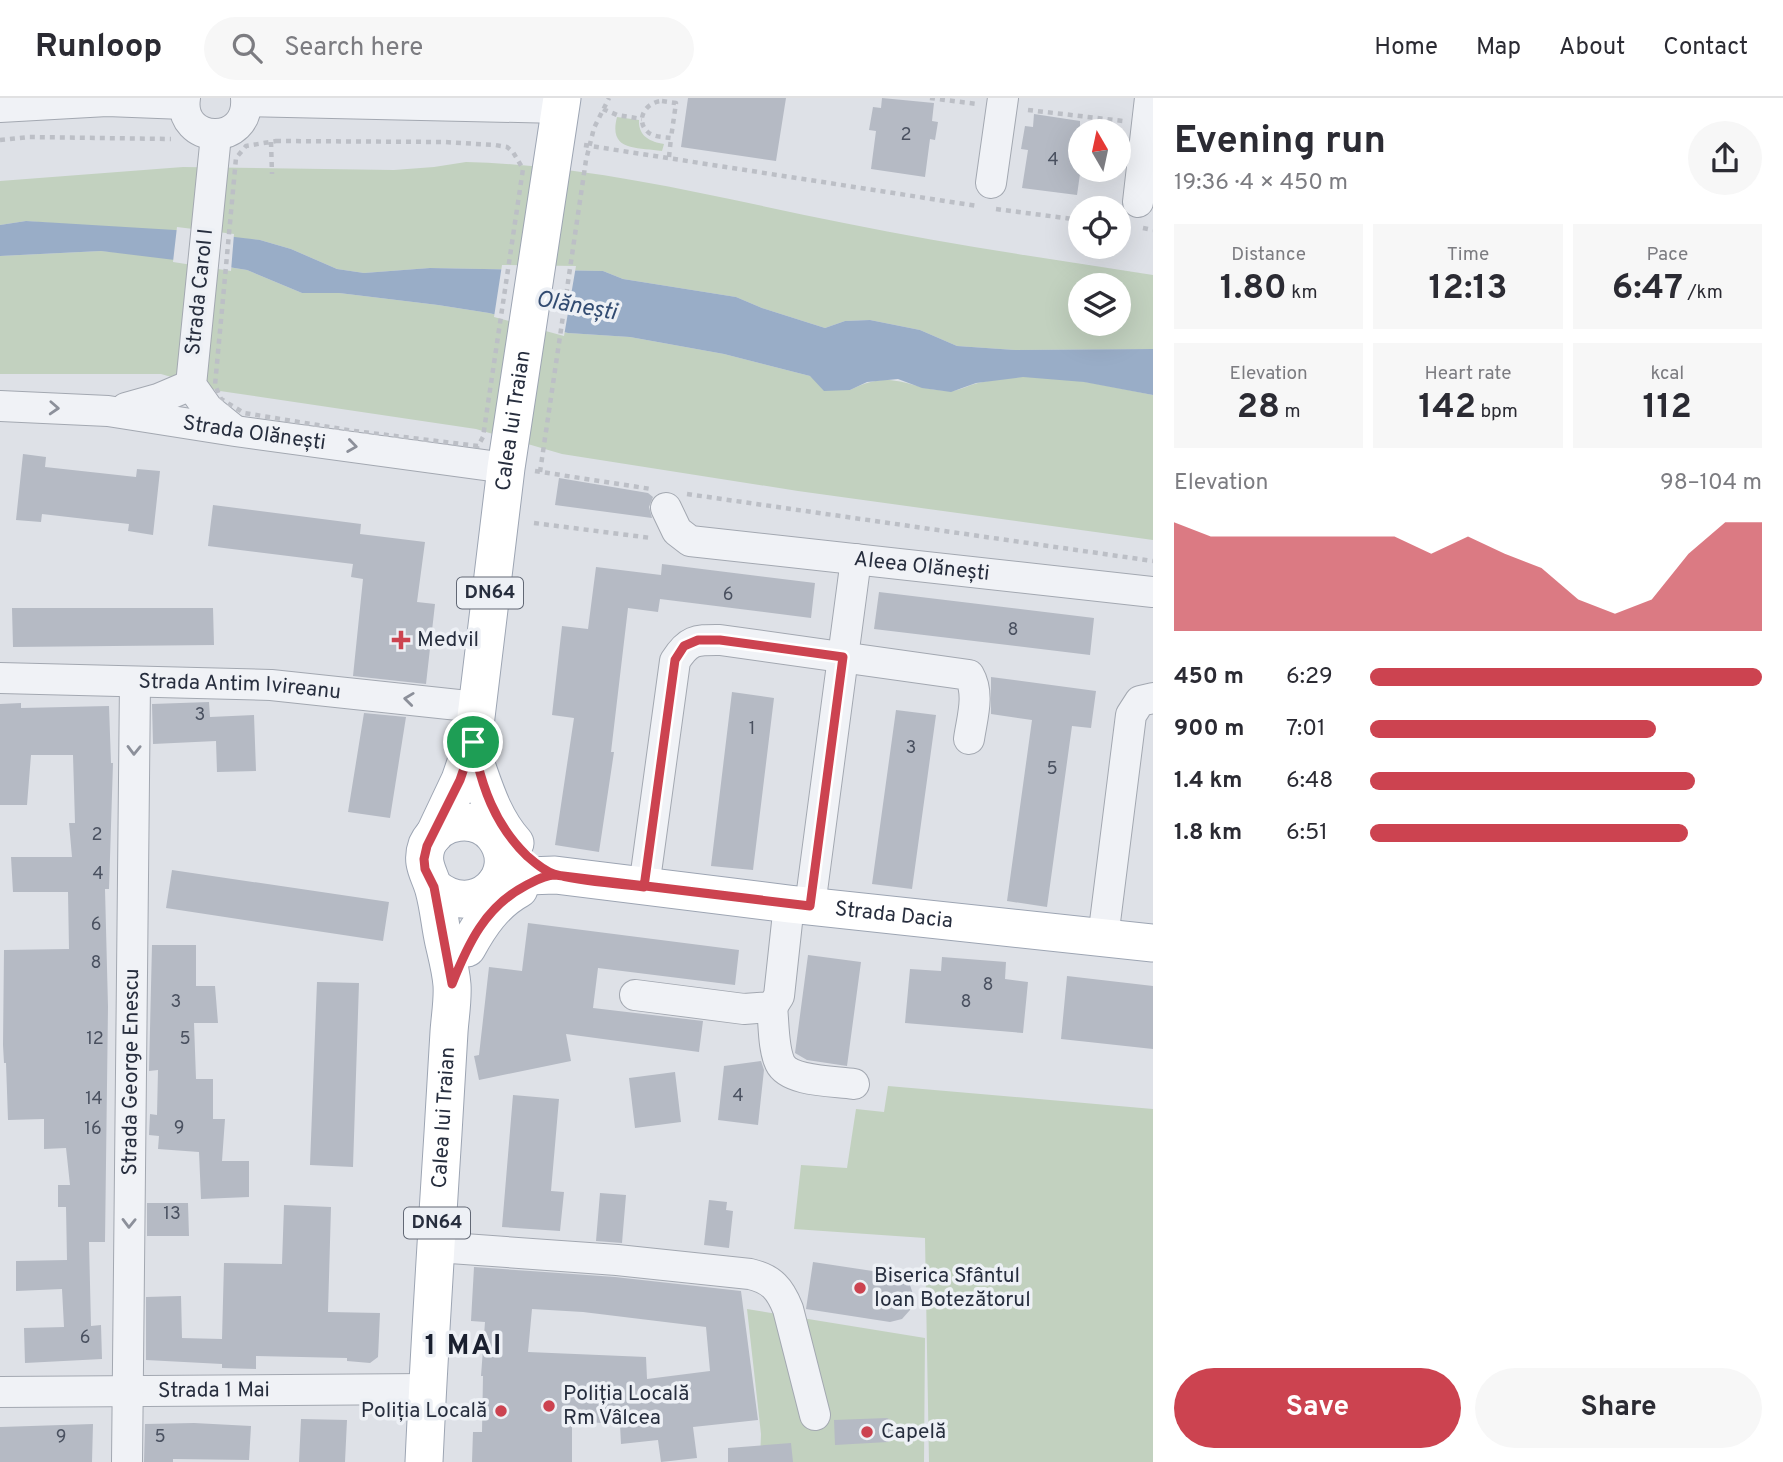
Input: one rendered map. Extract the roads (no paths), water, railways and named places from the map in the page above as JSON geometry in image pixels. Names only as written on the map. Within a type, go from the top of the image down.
[{"type":"main road","name":"Calea lui Traian","points":[[434,835],[476,740],[523,470],[568,134]]},
{"type":"main road","name":"Calea lui Traian","points":[[476,740],[496,840]]},
{"type":"main road","points":[[467,947],[486,916],[499,904],[513,892],[549,874],[506,833],[488,799],[476,740]]},
{"type":"main road","points":[[463,822],[482,826],[496,840],[503,858],[502,871],[492,888],[466,901],[443,895],[434,887],[425,869],[424,859],[427,846],[434,835],[445,827],[463,822]]},
{"type":"main road","name":"Strada Dacia","points":[[496,840],[521,860],[549,874],[800,905],[1153,943]]},
{"type":"main road","name":"Strada Dacia","points":[[492,888],[549,874]]},
{"type":"main road","name":"Calea lui Traian","points":[[424,1462],[452,984],[434,887]]},
{"type":"main road","name":"Calea lui Traian","points":[[452,984],[492,888]]},
{"type":"street","points":[[0,107],[184,101],[190,122],[206,133],[216,135],[226,133],[242,120],[247,99],[319,100],[568,134]]},
{"type":"street","points":[[991,183],[1002,103]]},
{"type":"street","points":[[1138,202],[1149,111]]},
{"type":"street","name":"Strada Carol I","points":[[216,135],[191,385],[208,409],[236,431]]},
{"type":"street","points":[[108,411],[139,406],[191,385]]},
{"type":"street","name":"Strada Olănești","points":[[0,406],[108,411],[523,470]]},
{"type":"street","name":"Aleea Olănești","points":[[667,497],[677,531],[690,541],[1153,592]]},
{"type":"street","points":[[854,1084],[799,1077],[787,1072],[780,1062],[772,1007],[779,996],[800,905],[843,657],[856,559]]},
{"type":"street","points":[[644,887],[675,660],[684,646],[698,640],[720,640],[969,675],[974,685],[975,698],[970,738]]},
{"type":"street","name":"Strada Antim Ivireanu","points":[[0,678],[297,687],[476,740]]},
{"type":"street","name":"Strada George Enescu","points":[[128,1462],[135,682]]},
{"type":"street","points":[[1102,938],[1131,715],[1140,701],[1153,698]]},
{"type":"street","points":[[635,995],[744,1009],[772,1007]]},
{"type":"street","points":[[436,1247],[617,1260],[765,1277],[782,1294],[788,1309],[815,1415]]},
{"type":"street","name":"Strada 1 Mai","points":[[0,1392],[427,1389]]},
{"type":"water","name":"Olănești","points":[[26,221],[175,230],[260,240],[291,249],[337,269],[364,273],[430,268],[603,271],[623,279],[736,297],[825,328],[845,321],[870,320],[920,330],[957,346],[1015,350],[1153,349],[1153,395],[1084,382],[1023,377],[976,383],[951,392],[922,388],[898,379],[867,382],[850,390],[824,391],[810,376],[724,354],[630,337],[568,333],[489,313],[438,305],[339,293],[302,293],[247,270],[101,251],[0,256],[0,225]]},
{"type":"place","name":"Medvil","points":[[401,640]]},
{"type":"place","name":"Biserica Sfântul Ioan Botezătorul","points":[[860,1288]]},
{"type":"place","name":"Poliția Locală Rm Vâlcea","points":[[549,1406]]},
{"type":"place","name":"Poliția Locală","points":[[501,1411]]},
{"type":"place","name":"Capelă","points":[[867,1432]]},
{"type":"district","name":"1 MAI","points":[[464,1347]]}]
